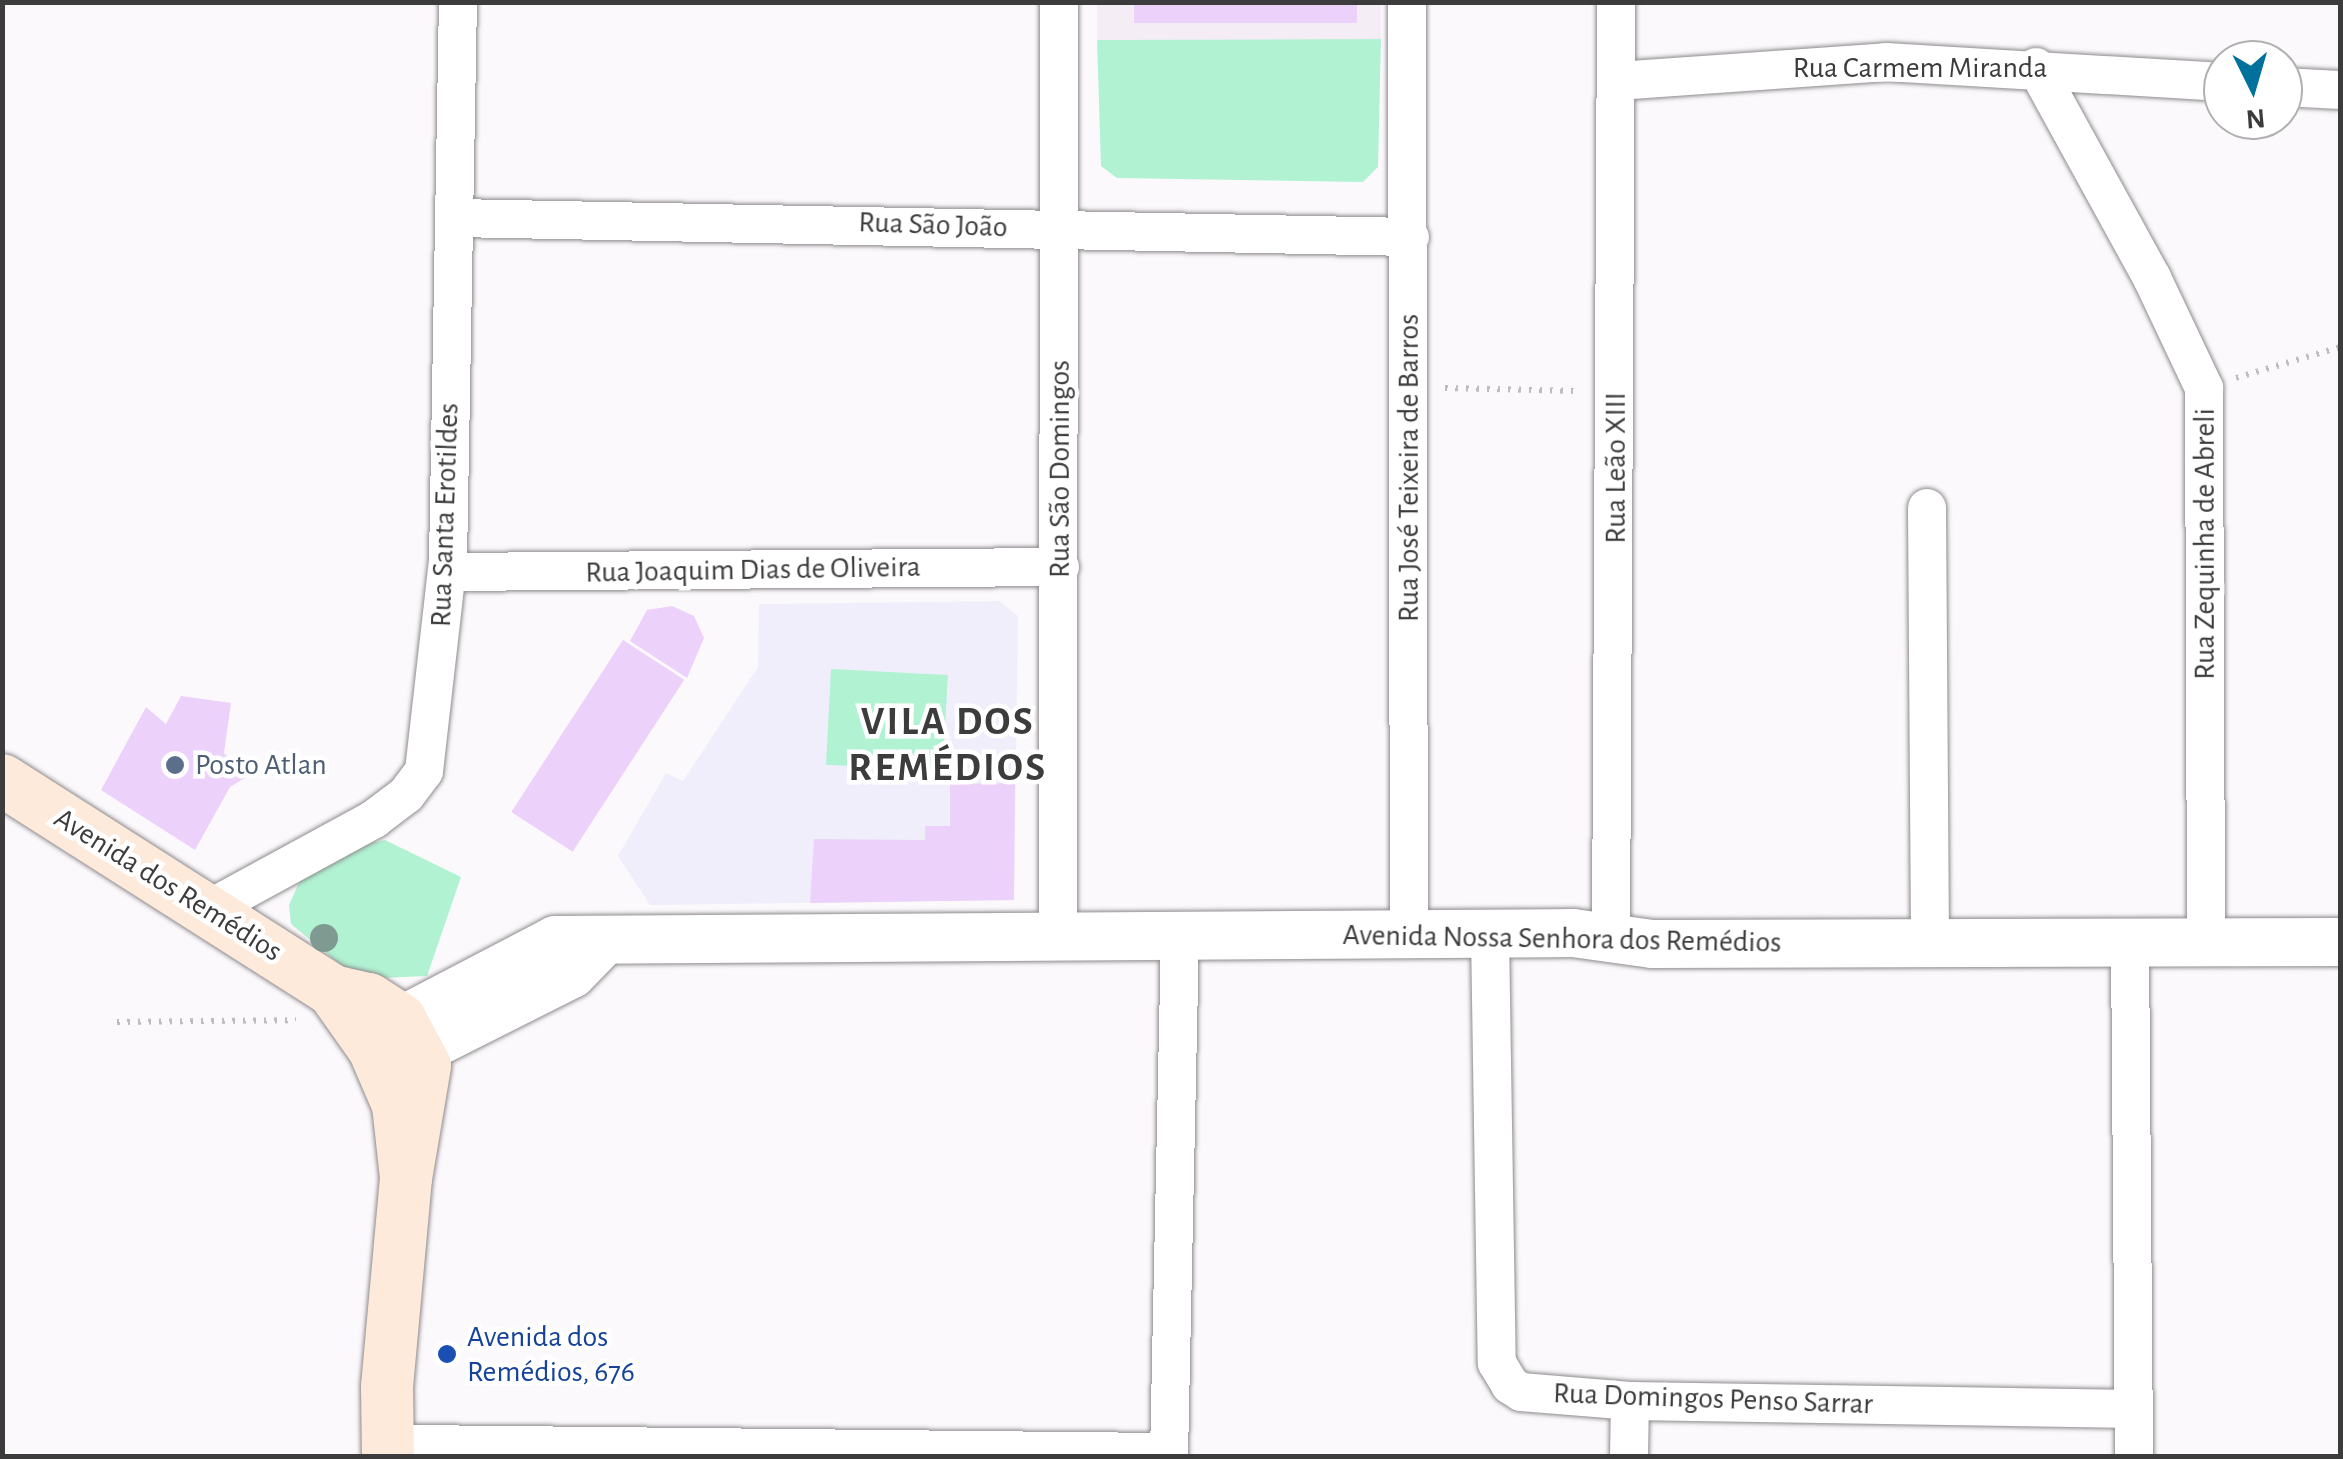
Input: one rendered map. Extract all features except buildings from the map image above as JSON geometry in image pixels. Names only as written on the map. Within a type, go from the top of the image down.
[{"type":"main road","name":"Avenida dos Remédios","points":[[2,780],[210,908],[376,1031]]},
{"type":"main road","points":[[376,1031],[398,1105],[406,1178],[401,1279],[387,1387],[404,1452]]},
{"type":"street","name":"Rua Santa Erotildes","points":[[210,908],[374,819],[406,796],[424,771],[447,572],[458,2]]},
{"type":"street","name":"Rua São Domingos","points":[[1058,935],[1059,2]]},
{"type":"street","name":"Rua José Teixeira de Barros","points":[[1407,2],[1410,934]]},
{"type":"street","name":"Rua Leão XIII","points":[[1611,934],[1616,2]]},
{"type":"street","name":"Rua Carmem Miranda","points":[[1617,82],[1886,62],[2036,67],[2203,80]]},
{"type":"street","name":"Rua Zequinha de Abreli","points":[[2036,67],[2152,278],[2204,388],[2206,942]]},
{"type":"street","points":[[2303,88],[2340,90]]},
{"type":"street","name":"Rua São João","points":[[456,218],[995,224],[1060,232],[1410,237]]},
{"type":"street","points":[[1927,508],[1930,943]]},
{"type":"street","name":"Rua Joaquim Dias de Oliveira","points":[[447,572],[1060,567]]},
{"type":"street","points":[[404,1452],[1170,1454],[1180,934]]},
{"type":"street","name":"Avenida Nossa Senhora dos Remédios","points":[[376,1031],[572,974],[603,942],[1180,934],[1611,934],[1652,944],[2340,942]]},
{"type":"street","name":"Rua Domingos Penso Sarrar","points":[[1490,934],[1497,1363],[1521,1392],[1630,1401],[2134,1409]]},
{"type":"street","points":[[2130,943],[2134,1456]]},
{"type":"street","points":[[1629,1456],[1630,1401]]},
{"type":"path","points":[[2204,388],[2340,347]]},
{"type":"path","points":[[1408,388],[1616,392]]},
{"type":"path","points":[[117,1022],[376,1031]]},
{"type":"shaded area","points":[[1097,3],[1381,3],[1381,40],[1097,40]]},
{"type":"shaded area","points":[[999,601],[1018,616],[1014,900],[650,905],[618,856],[666,773],[683,781],[758,667],[759,604]]},
{"type":"green space","points":[[1381,39],[1378,167],[1363,182],[1117,178],[1101,166],[1097,40]]},
{"type":"green space","points":[[831,669],[948,675],[943,771],[826,765]]},
{"type":"green space","points":[[385,840],[461,877],[427,976],[358,979],[291,924],[289,905],[305,869],[340,850]]},
{"type":"place","name":"Posto Atlan","points":[[175,765]]},
{"type":"place","name":"Avenida dos Remédios, 676","points":[[447,1354]]},
{"type":"district","name":"VILA DOS REMÉDIOS","points":[[948,745]]}]
